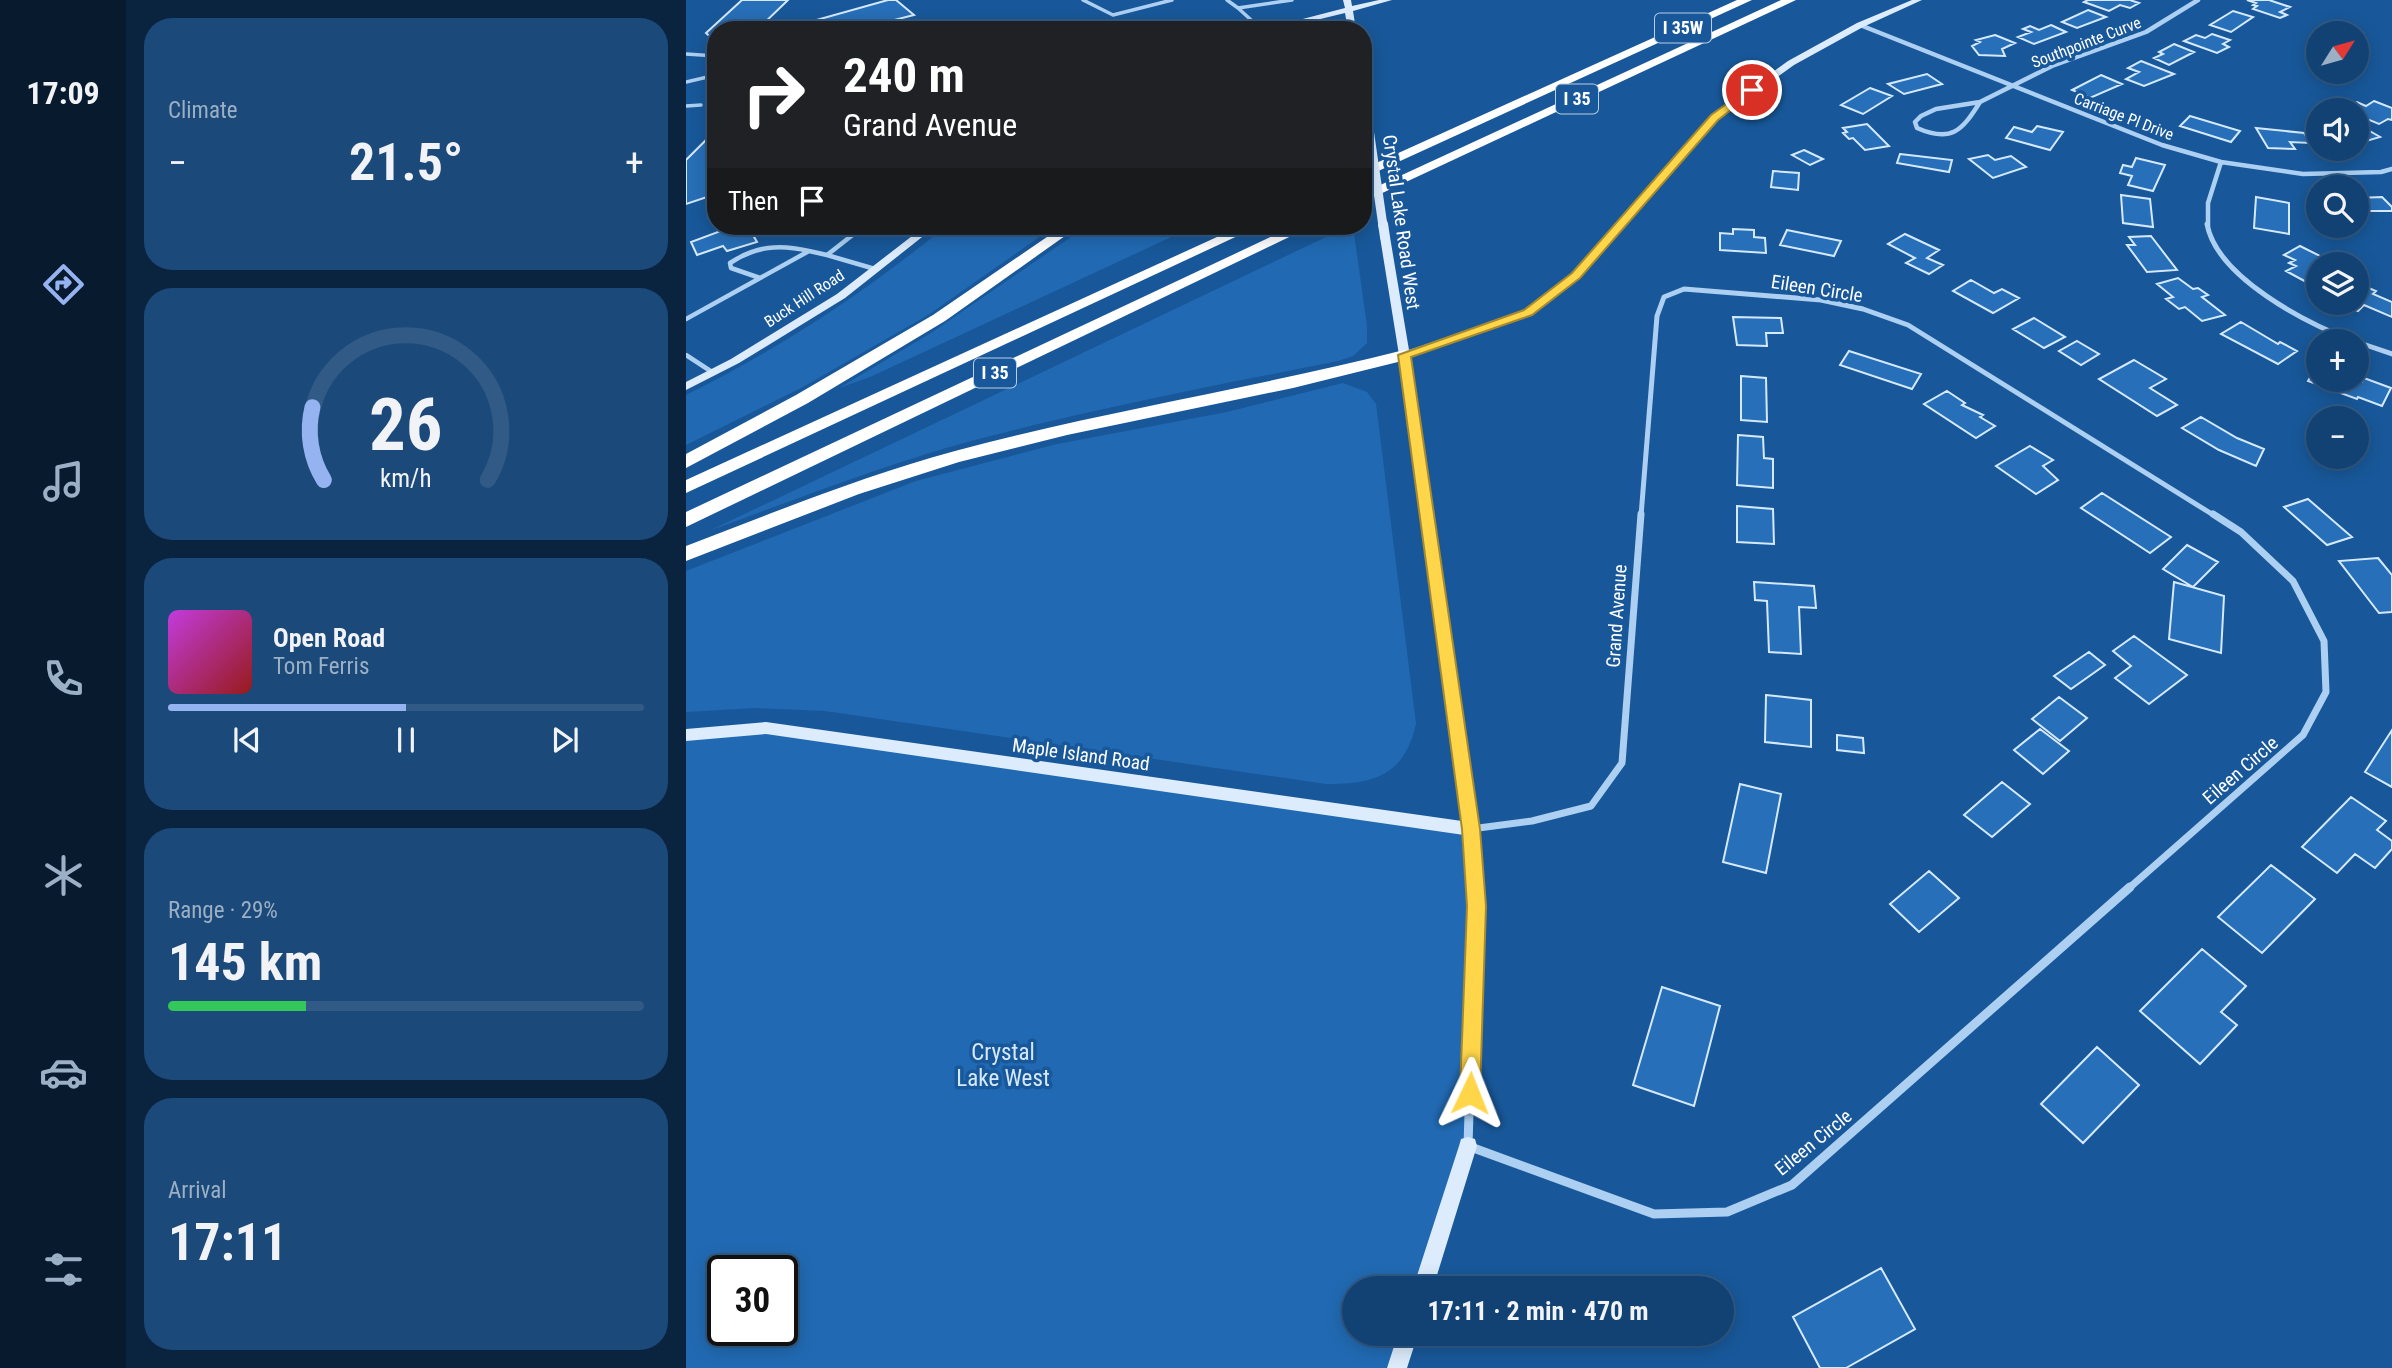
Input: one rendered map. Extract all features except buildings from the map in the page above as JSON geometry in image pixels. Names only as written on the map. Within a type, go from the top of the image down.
[{"type":"highway","name":"I 35W","points":[[1621,56],[1746,0]]},
{"type":"highway","name":"I 35","points":[[1372,194],[1790,0]]},
{"type":"highway","points":[[1621,56],[1695,9]]},
{"type":"highway","name":"I 35","points":[[1372,170],[1621,56]]},
{"type":"highway","points":[[686,462],[802,399],[939,318],[1059,235]]},
{"type":"highway","name":"I 35","points":[[686,487],[1232,235]]},
{"type":"highway","name":"I 35","points":[[686,520],[1286,235]]},
{"type":"highway","points":[[686,554],[839,494],[955,457],[1086,426],[1345,372],[1404,355]]},
{"type":"street","points":[[1292,21],[1348,4],[1388,0]]},
{"type":"street","points":[[1404,355],[1528,313],[1576,276],[1714,117],[1791,63],[1860,25],[1918,0]]},
{"type":"street","name":"Southpointe Curve","points":[[1980,102],[1967,125],[1957,133],[1930,135],[1917,128],[1914,122],[1919,115],[1937,109],[1980,102],[2050,67],[2112,47],[2155,28],[2197,0]]},
{"type":"street","name":"Carriage Pl Drive","points":[[1860,25],[2162,145],[2221,162],[2303,174],[2381,172],[2392,169]]},
{"type":"street","name":"Crystal Lake Road West","points":[[1372,149],[1471,829],[1477,906],[1468,1146]]},
{"type":"street","points":[[2221,162],[2206,205],[2208,231],[2231,267],[2275,303],[2329,329]]},
{"type":"street","name":"Buck Hill Road","points":[[686,386],[841,296],[919,235]]},
{"type":"street","name":"Eileen Circle","points":[[1468,1146],[1654,1214],[1727,1212],[1792,1185],[2304,735],[2326,692],[2324,640],[2293,581],[2241,532],[1908,325],[1864,309],[1821,300],[1684,289],[1664,297]]},
{"type":"street","name":"Grand Avenue","points":[[1471,829],[1532,821],[1591,806],[1622,763],[1657,316],[1664,297]]},
{"type":"street","points":[[2369,346],[2392,354]]},
{"type":"street","name":"Maple Island Road","points":[[686,735],[766,728],[1471,829]]},
{"type":"street","points":[[1427,1276],[1468,1146]]},
{"type":"street","points":[[1397,1368],[1404,1346]]},
{"type":"lane","points":[[1083,0],[1113,15],[1172,0]]},
{"type":"lane","points":[[1227,0],[1253,21]]},
{"type":"lane","points":[[1238,8],[1292,0]]},
{"type":"lane","points":[[686,54],[707,55]]},
{"type":"lane","points":[[686,82],[707,77]]},
{"type":"lane","points":[[686,106],[701,105]]},
{"type":"lane","points":[[827,255],[853,235]]},
{"type":"lane","points":[[761,278],[731,268],[730,264],[737,258],[769,246],[784,244],[876,269]]},
{"type":"lane","points":[[686,319],[809,251]]},
{"type":"lane","points":[[686,355],[712,372]]},
{"type":"green space","points":[[935,235],[1042,235],[928,315],[801,388],[686,445],[686,395],[788,339]]},
{"type":"green space","points":[[1074,235],[1176,235],[870,377],[839,388],[931,333]]},
{"type":"green space","points":[[1330,235],[1354,235],[1367,343],[1353,356],[1108,408],[971,441],[873,472],[711,530]]},
{"type":"green space","points":[[1343,383],[1367,392],[1376,404],[1416,724],[1404,755],[1384,774],[1359,782],[1326,784],[825,711],[755,708],[686,712],[686,571],[916,481],[1057,444],[1227,412]]},
{"type":"green space","name":"Crystal Lake West","points":[[766,728],[1471,829],[1477,906],[1468,1146],[1427,1276],[1342,1276],[1342,1346],[1404,1346],[1397,1368],[686,1368],[686,735]]},
{"type":"route","points":[[1470,1093],[1477,906],[1471,829],[1404,355],[1464,337],[1528,313],[1576,276],[1714,117],[1752,90]]}]
